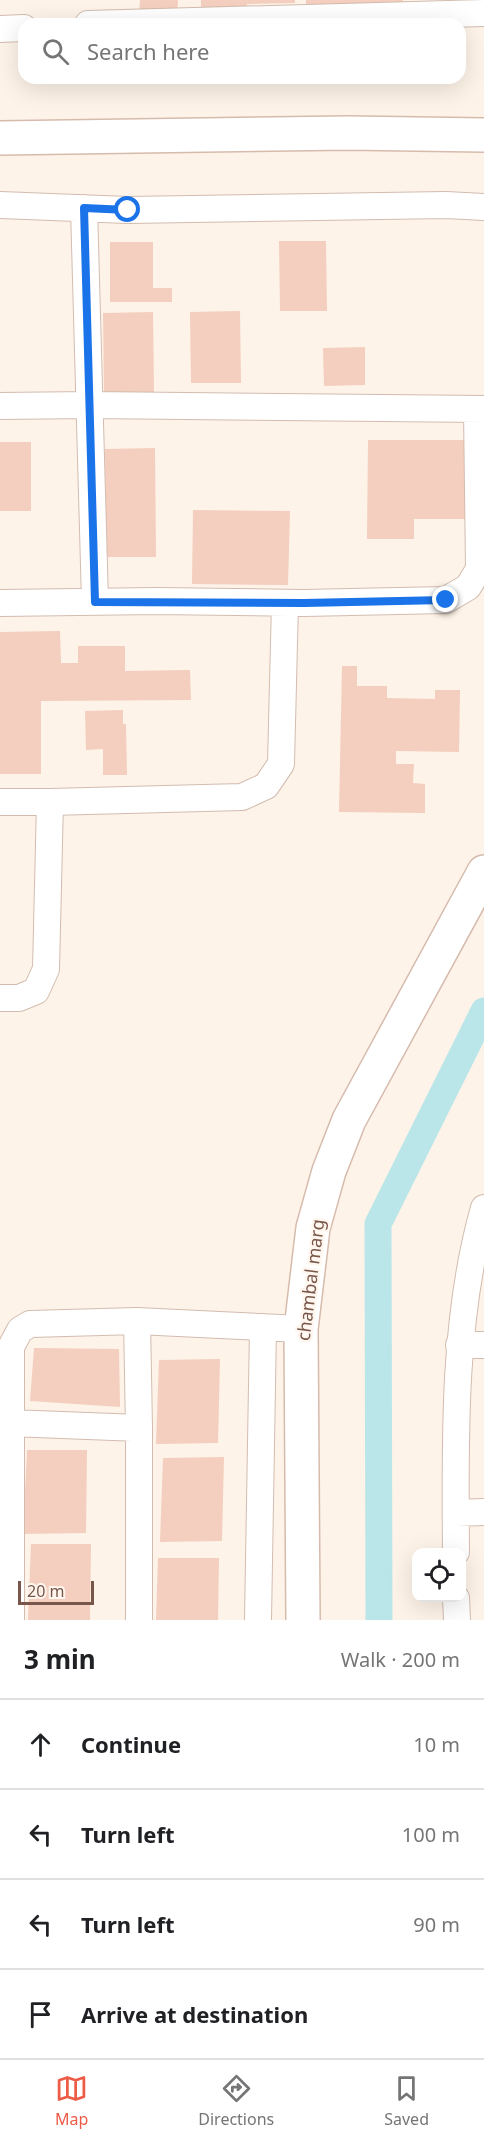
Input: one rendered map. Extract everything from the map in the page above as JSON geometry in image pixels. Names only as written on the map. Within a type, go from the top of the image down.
[{"type":"street","points":[[248,18],[484,13]]},
{"type":"street","points":[[0,29],[18,28]]},
{"type":"street","points":[[0,138],[348,133],[484,135]]},
{"type":"street","points":[[0,205],[128,210],[446,205],[484,207]]},
{"type":"street","points":[[84,208],[95,602]]},
{"type":"street","points":[[0,406],[480,409],[479,569],[468,587],[446,600],[285,603],[0,603]]},
{"type":"street","points":[[0,802],[242,797],[266,786],[281,764],[285,603]]},
{"type":"street","points":[[0,998],[19,998],[36,991],[46,969],[50,802]]},
{"type":"street","name":"chambal marg","points":[[303,1620],[302,1329],[314,1228],[329,1171],[345,1130],[484,872]]},
{"type":"street","points":[[456,1548],[456,1513],[472,1345],[474,1241],[484,1208]]},
{"type":"street","points":[[11,1620],[11,1347],[20,1330],[30,1324],[137,1321],[302,1329]]},
{"type":"street","points":[[137,1321],[140,1428],[139,1620]]},
{"type":"street","points":[[258,1620],[263,1327]]},
{"type":"street","points":[[10,1423],[140,1428]]},
{"type":"street","points":[[456,1513],[484,1512]]},
{"type":"street","points":[[456,1602],[457,1620]]},
{"type":"building","points":[[140,0],[178,0],[177,14],[139,13]]},
{"type":"building","points":[[201,0],[295,0],[295,3],[247,4],[248,13],[201,14]]},
{"type":"building","points":[[306,0],[403,0],[403,8],[306,6]]},
{"type":"building","points":[[279,241],[326,241],[327,311],[280,311]]},
{"type":"building","points":[[110,242],[153,242],[153,288],[172,288],[172,302],[110,302]]},
{"type":"building","points":[[240,311],[241,383],[191,383],[190,312]]},
{"type":"building","points":[[153,312],[154,392],[104,393],[103,313]]},
{"type":"building","points":[[365,347],[365,385],[324,386],[323,348]]},
{"type":"building","points":[[368,440],[467,440],[467,519],[414,519],[414,539],[367,539]]},
{"type":"building","points":[[0,442],[31,442],[31,511],[0,511]]},
{"type":"building","points":[[155,448],[156,557],[106,557],[105,449]]},
{"type":"building","points":[[193,510],[290,511],[288,585],[192,584]]},
{"type":"building","points":[[60,631],[61,663],[78,663],[78,646],[125,646],[125,671],[190,670],[191,700],[41,701],[41,774],[0,774],[0,632]]},
{"type":"building","points":[[342,666],[357,666],[357,686],[387,686],[387,698],[435,699],[435,690],[460,690],[459,752],[396,751],[396,764],[414,764],[413,783],[425,784],[425,813],[339,812]]},
{"type":"building","points":[[123,710],[123,724],[126,724],[127,775],[103,775],[103,749],[86,750],[85,711]]},
{"type":"building","points":[[34,1348],[119,1349],[120,1407],[30,1401]]},
{"type":"building","points":[[220,1359],[218,1443],[156,1444],[159,1360]]},
{"type":"building","points":[[27,1450],[87,1450],[86,1533],[23,1534]]},
{"type":"building","points":[[224,1457],[222,1541],[160,1542],[163,1458]]},
{"type":"building","points":[[31,1544],[91,1544],[90,1620],[28,1620]]},
{"type":"building","points":[[158,1558],[219,1558],[218,1620],[156,1620]]},
{"type":"waterway","points":[[379,1620],[378,1224],[484,1011]]},
{"type":"route","points":[[128,210],[84,208],[95,602],[304,603],[446,600]]}]
